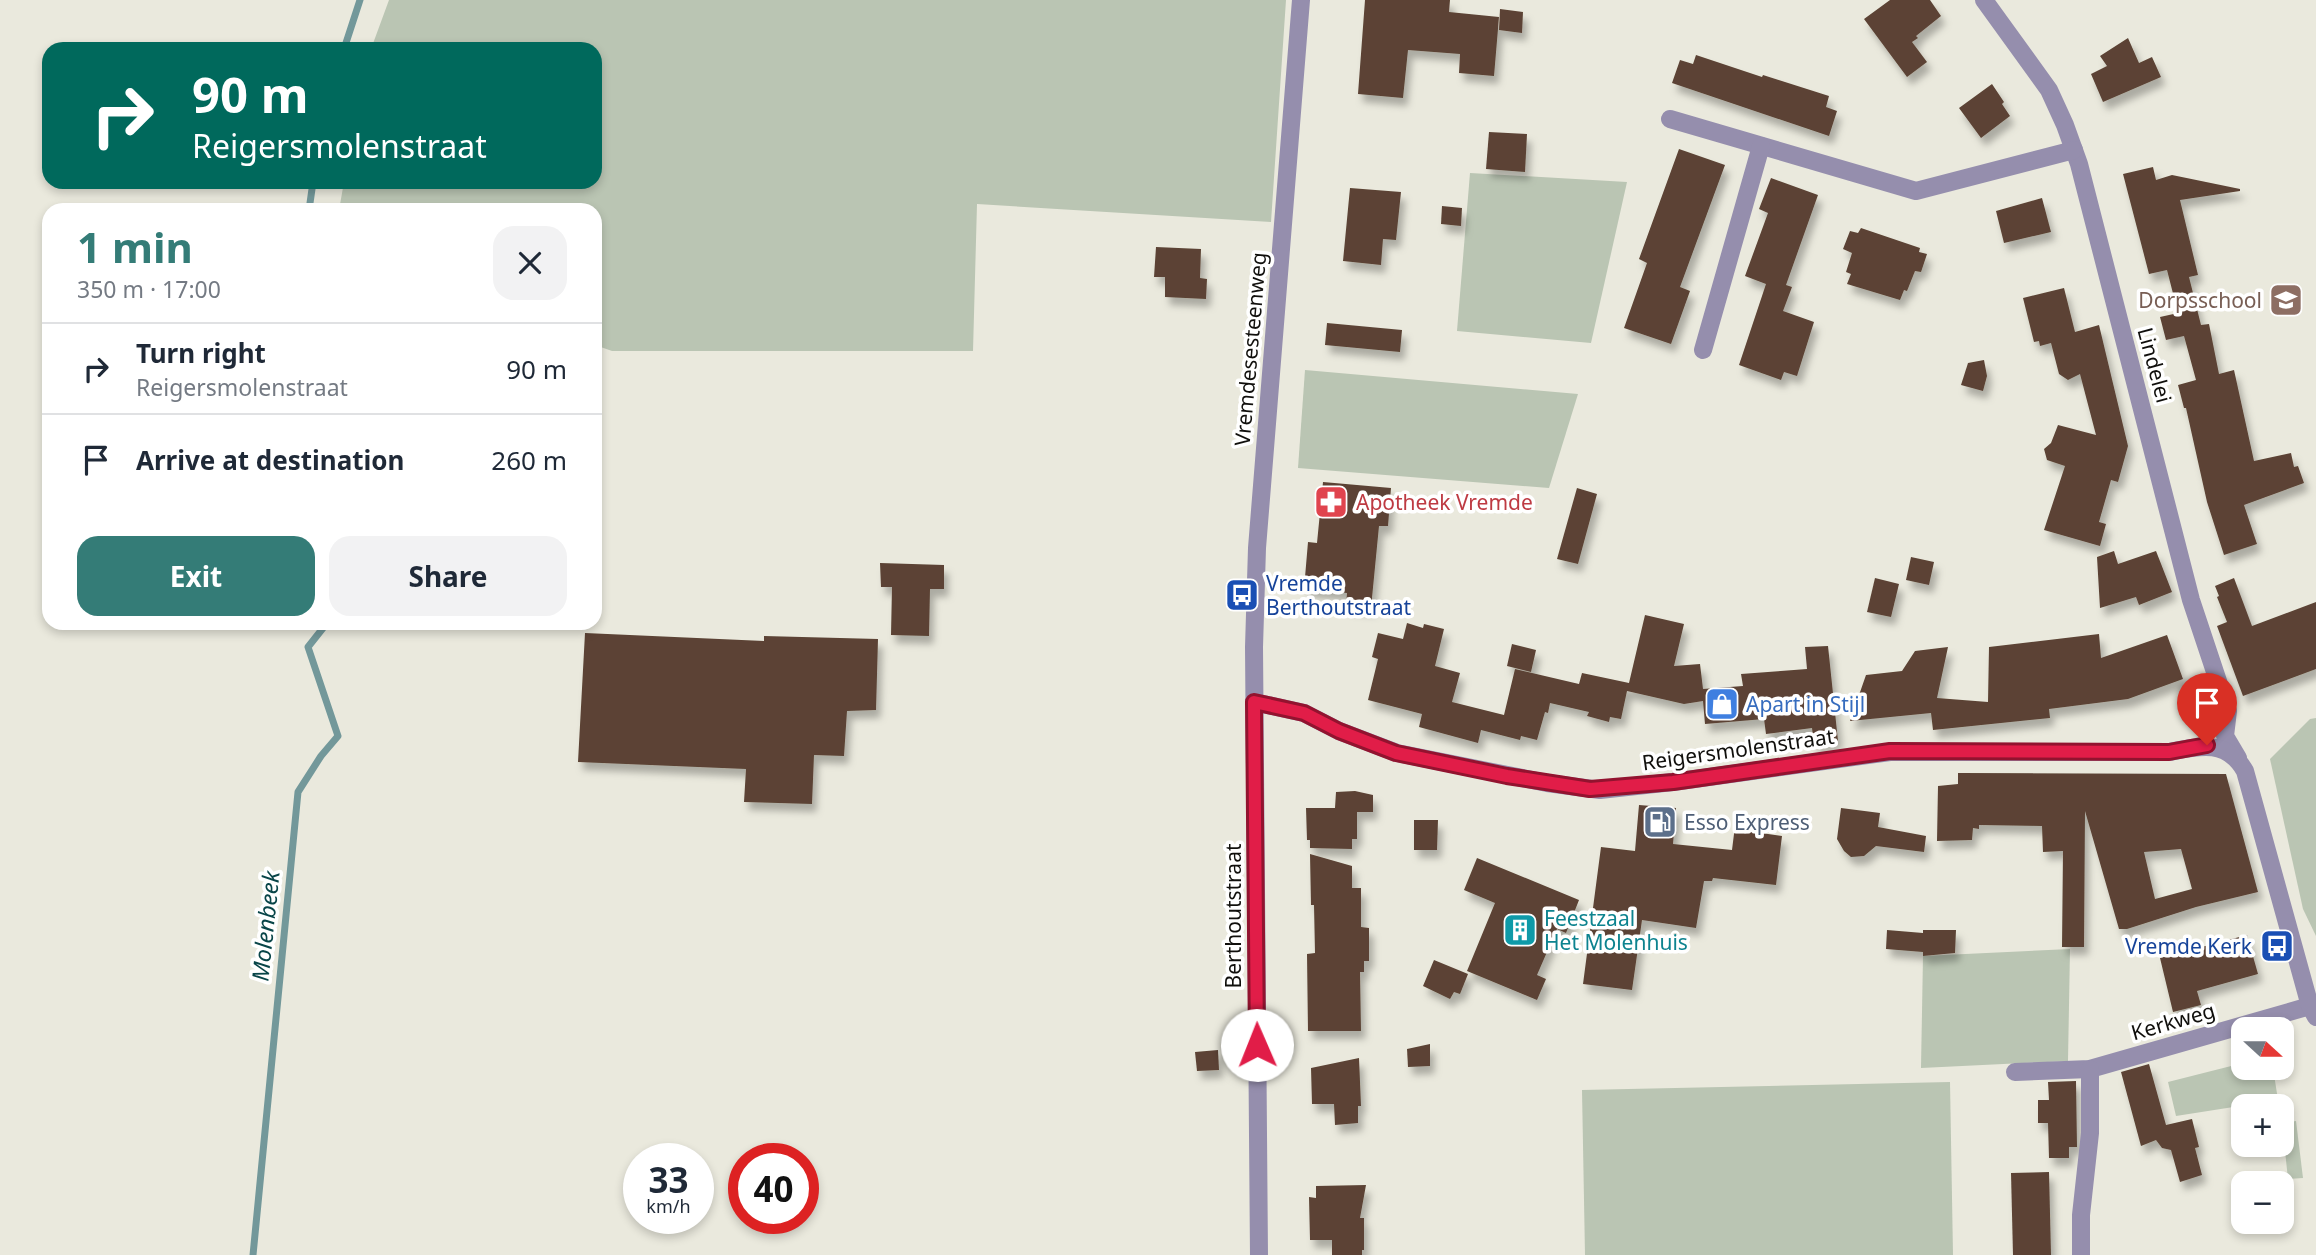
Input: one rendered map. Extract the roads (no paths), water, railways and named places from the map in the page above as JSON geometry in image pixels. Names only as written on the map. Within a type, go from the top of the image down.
[{"type":"street","name":"Vremdesesteenweg","points":[[1254,702],[1257,548],[1301,0]]},
{"type":"street","name":"Lindelei","points":[[1984,0],[2049,90],[2074,150],[2191,600],[2228,711],[2225,736],[2245,771],[2313,1011]]},
{"type":"street","points":[[1670,119],[1916,191],[2074,150]]},
{"type":"street","points":[[1703,350],[1762,146]]},
{"type":"street","name":"Reigersmolenstraat","points":[[1254,702],[1304,713],[1339,731],[1396,753],[1507,776],[1590,789],[1673,782],[1890,751],[2169,752],[2207,745],[2238,758]]},
{"type":"street","name":"Berthoutstraat","points":[[1254,702],[1259,1255]]},
{"type":"street","name":"Kerkweg","points":[[2015,1072],[2090,1069],[2313,1011]]},
{"type":"street","points":[[2081,1255],[2081,1215],[2090,1133],[2090,1069]]},
{"type":"waterway","name":"Molenbeek","points":[[346,42],[360,0]]},
{"type":"waterway","name":"Molenbeek","points":[[310,203],[312,189]]},
{"type":"waterway","name":"Molenbeek","points":[[253,1255],[298,792],[321,756],[338,736],[308,647],[321,630]]},
{"type":"place","name":"Dorpsschool","points":[[2286,300]]},
{"type":"place","name":"Apotheek Vremde","points":[[1331,502]]},
{"type":"place","name":"Vremde Berthoutstraat","points":[[1242,595]]},
{"type":"place","name":"Apart in Stijl","points":[[1722,704]]},
{"type":"place","name":"Esso Express","points":[[1660,822]]},
{"type":"place","name":"Feestzaal Het Molenhuis","points":[[1520,930]]},
{"type":"place","name":"Vremde Kerk","points":[[2277,946]]}]
